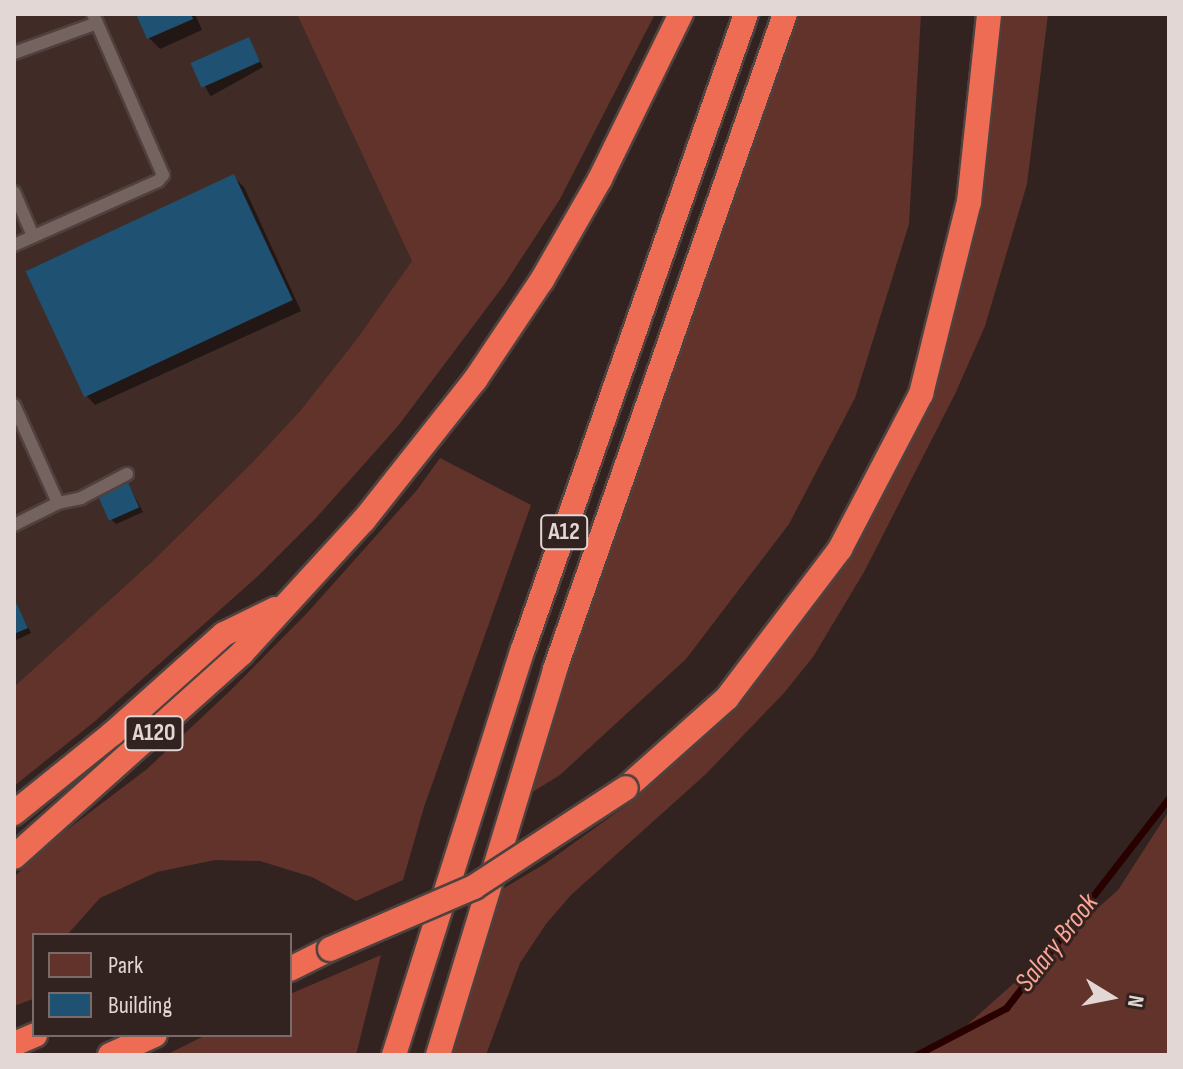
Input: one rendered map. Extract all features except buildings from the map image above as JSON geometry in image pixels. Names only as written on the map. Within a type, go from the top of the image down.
[{"type":"highway","points":[[14,813],[112,734],[224,634],[288,602],[364,520],[475,380],[542,280],[600,179],[681,14]]},
{"type":"highway","name":"A12","points":[[394,1055],[523,649],[746,14]]},
{"type":"highway","name":"A12","points":[[438,1055],[555,669],[785,14]]},
{"type":"highway","points":[[292,968],[474,887],[626,788],[727,698],[840,549],[921,394],[969,202],[989,14]]},
{"type":"highway","name":"A120","points":[[14,857],[242,653],[288,602]]},
{"type":"highway","points":[[292,959],[330,949]]},
{"type":"highway","points":[[110,1055],[150,1037]]},
{"type":"lane","points":[[14,53],[95,18],[163,175],[158,181],[14,245]]},
{"type":"lane","points":[[14,192],[33,236]]},
{"type":"lane","points":[[14,405],[58,503]]},
{"type":"lane","points":[[14,525],[58,503],[81,498],[127,474]]},
{"type":"shaded area","points":[[14,14],[365,14],[469,242],[306,453],[14,700]]},
{"type":"green space","points":[[297,14],[655,14],[560,199],[504,285],[398,426],[316,518],[258,576],[94,722],[14,786],[14,687],[155,559],[252,463],[301,410],[357,339],[412,261]]},
{"type":"green space","points":[[795,14],[921,14],[909,224],[855,398],[789,524],[686,659],[560,775],[523,798]]},
{"type":"green space","points":[[993,14],[1048,14],[1027,184],[985,326],[955,394],[864,572],[813,657],[784,693],[706,774],[571,895],[546,924],[520,963],[486,1055],[447,1055],[489,897],[546,863],[631,802],[629,795],[780,642],[928,381]]},
{"type":"green space","points":[[440,458],[531,505],[424,807],[403,880],[356,901],[312,877],[260,861],[215,860],[157,872],[100,898],[69,933],[32,933],[32,999],[14,1006],[14,877],[51,842],[147,769],[233,688],[308,612],[417,490]]},
{"type":"green space","points":[[1169,811],[1169,1055],[918,1055],[957,1034],[1118,890]]},
{"type":"green space","points":[[381,955],[356,1055],[166,1055],[202,1037],[292,1037],[292,993]]},
{"type":"waterway","name":"Salary Brook","points":[[916,1055],[1006,1008],[1169,798]]}]
